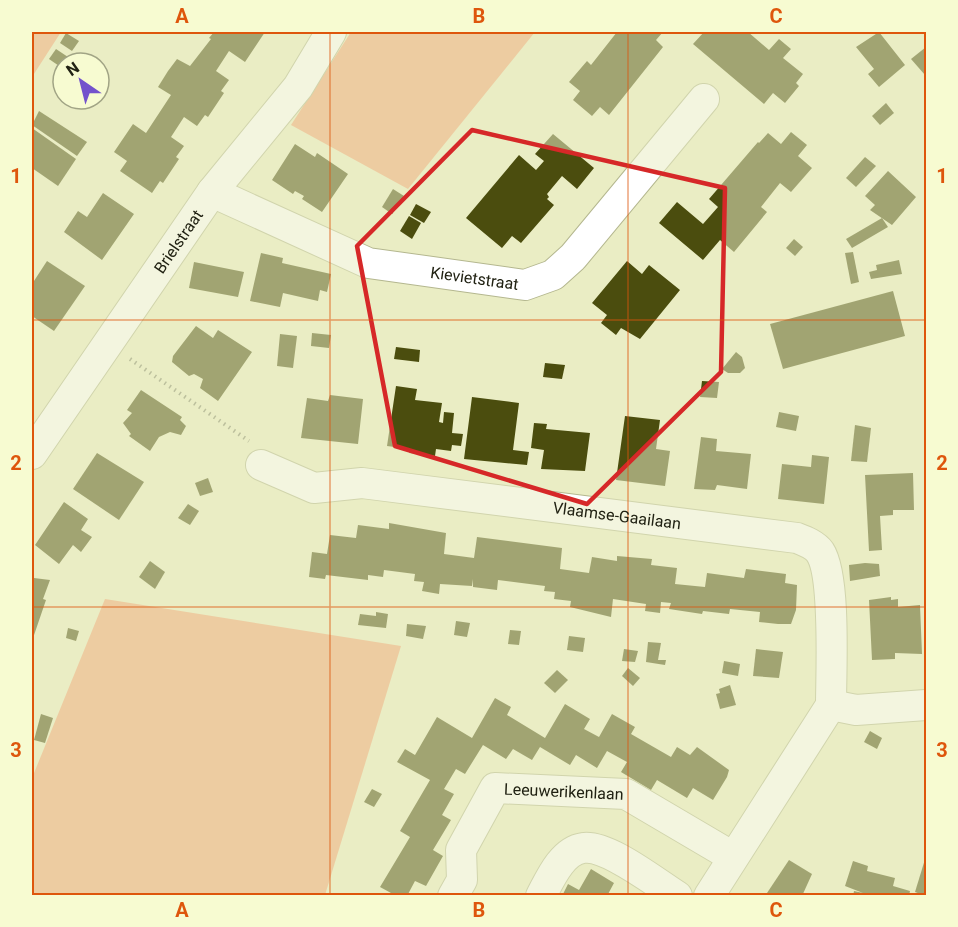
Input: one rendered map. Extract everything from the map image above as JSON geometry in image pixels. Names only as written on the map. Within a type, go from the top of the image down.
[{"type":"street","name":"Brielstraat","points":[[32,454],[212,192],[297,87],[330,32]]},
{"type":"street","name":"Kievietstraat","points":[[212,192],[368,264],[525,285],[553,275],[573,257],[704,99]]},
{"type":"street","name":"Vlaamse-Gaailaan","points":[[261,465],[314,488],[362,483],[797,538],[807,542],[819,551],[826,565],[829,587],[831,705]]},
{"type":"street","points":[[709,896],[831,705],[856,710],[927,705]]},
{"type":"street","name":"Leeuwerikenlaan","points":[[453,896],[462,880],[461,850],[495,788],[626,794],[733,857]]},
{"type":"street","points":[[541,896],[556,868],[569,855],[583,848],[605,852],[677,896]]},
{"type":"path","points":[[109,345],[249,441],[261,465]]},
{"type":"highlighted area","points":[[472,130],[725,188],[721,372],[587,504],[395,446],[357,246]]},
{"type":"shaded area","points":[[32,32],[61,32],[32,77]]},
{"type":"shaded area","points":[[351,32],[535,32],[408,189],[291,125]]},
{"type":"shaded area","points":[[105,599],[401,646],[325,895],[32,895],[32,778]]},
{"type":"building","points":[[214,32],[265,32],[245,62],[229,51],[216,71],[229,80],[221,91],[224,93],[208,117],[205,115],[197,126],[184,117],[171,137],[184,146],[176,157],[179,159],[163,183],[160,181],[152,193],[120,171],[127,161],[114,152],[133,124],[146,133],[171,95],[158,87],[168,71],[177,59],[190,66]]},
{"type":"building","points":[[617,32],[663,32],[656,40],[663,47],[609,115],[600,107],[592,116],[573,100],[580,91],[569,82],[587,61],[591,65]]},
{"type":"building","points":[[704,32],[748,32],[769,50],[779,39],[791,49],[783,58],[803,74],[796,83],[799,86],[785,103],[773,93],[764,104],[693,44]]},
{"type":"building","points":[[879,32],[905,65],[879,87],[868,74],[874,69],[856,47]]},
{"type":"building","points":[[66,33],[79,41],[72,51],[60,43]]},
{"type":"building","points":[[926,47],[926,74],[925,75],[911,59]]},
{"type":"building","points":[[886,103],[894,113],[880,125],[872,116]]},
{"type":"building","points":[[39,111],[87,142],[77,156],[32,125]]},
{"type":"building","points":[[32,128],[76,159],[58,186],[32,168]]},
{"type":"building","points":[[791,132],[807,145],[798,156],[812,168],[791,192],[780,183],[761,207],[767,212],[734,252],[720,240],[703,260],[659,223],[677,202],[703,224],[718,207],[709,199],[758,142],[768,133],[781,144]]},
{"type":"building","points":[[553,134],[594,168],[577,189],[562,176],[547,194],[549,197],[547,199],[554,205],[521,243],[512,236],[502,248],[466,218],[519,155],[536,170],[544,161],[535,154]]},
{"type":"building","points":[[295,144],[315,157],[317,153],[348,174],[322,212],[302,199],[304,196],[295,191],[293,194],[272,180]]},
{"type":"building","points":[[865,157],[876,166],[856,187],[846,178]]},
{"type":"building","points":[[888,171],[916,197],[892,225],[870,210],[875,205],[865,196]]},
{"type":"building","points":[[393,189],[404,196],[392,214],[382,207]]},
{"type":"building","points":[[103,193],[134,214],[102,260],[64,232],[78,211],[87,217]]},
{"type":"building","points":[[416,204],[431,212],[424,223],[410,215]]},
{"type":"building","points":[[409,216],[421,223],[412,239],[400,231]]},
{"type":"building","points":[[882,218],[888,227],[852,248],[846,239]]},
{"type":"building","points":[[794,239],[803,247],[795,256],[786,248]]},
{"type":"building","points":[[853,252],[859,282],[851,284],[845,253]]},
{"type":"building","points":[[261,253],[283,258],[282,263],[331,274],[327,292],[320,290],[318,301],[283,293],[280,307],[250,301]]},
{"type":"building","points":[[899,260],[902,274],[871,279],[869,272],[877,270],[876,265]]},
{"type":"building","points":[[47,261],[85,286],[54,331],[32,316],[32,284]]},
{"type":"building","points":[[627,261],[642,274],[649,265],[680,290],[640,339],[621,328],[616,335],[601,323],[607,315],[592,303]]},
{"type":"building","points":[[194,262],[244,272],[238,297],[189,288]]},
{"type":"building","points":[[893,291],[905,336],[783,369],[770,324]]},
{"type":"building","points":[[196,326],[213,338],[218,330],[252,352],[218,401],[200,388],[203,379],[194,374],[189,376],[172,362],[173,356]]},
{"type":"building","points":[[312,333],[331,335],[329,348],[311,346]]},
{"type":"building","points":[[280,334],[297,336],[293,368],[277,366]]},
{"type":"building","points":[[396,347],[420,350],[419,362],[394,359]]},
{"type":"building","points":[[736,352],[742,357],[745,368],[740,373],[728,373],[722,369]]},
{"type":"building","points":[[545,363],[565,365],[562,379],[543,377]]},
{"type":"building","points":[[702,381],[719,382],[717,398],[700,397]]},
{"type":"building","points":[[396,386],[417,389],[415,400],[442,403],[439,422],[443,423],[444,412],[454,413],[452,433],[463,434],[461,446],[452,445],[451,451],[436,449],[435,456],[409,453],[410,449],[387,446]]},
{"type":"building","points":[[141,390],[182,417],[180,420],[186,426],[181,435],[170,432],[159,437],[150,451],[129,436],[131,434],[123,423],[132,413],[127,410]]},
{"type":"building","points":[[330,395],[363,399],[358,444],[301,438],[307,398],[328,401]]},
{"type":"building","points":[[472,397],[519,403],[513,450],[529,452],[527,465],[464,459]]},
{"type":"building","points":[[779,412],[799,416],[796,431],[776,427]]},
{"type":"building","points":[[625,416],[660,420],[656,449],[670,451],[665,486],[616,480]]},
{"type":"building","points":[[534,423],[547,424],[546,429],[590,433],[585,471],[541,469],[544,450],[531,448]]},
{"type":"building","points":[[855,425],[871,428],[867,462],[851,461]]},
{"type":"building","points":[[701,437],[717,439],[716,451],[751,454],[747,489],[717,485],[715,490],[694,489]]},
{"type":"building","points":[[97,453],[144,482],[119,520],[73,489]]},
{"type":"building","points":[[812,455],[829,457],[824,504],[778,499],[782,464],[811,467]]},
{"type":"building","points":[[913,473],[914,510],[893,510],[893,515],[880,516],[882,550],[869,551],[865,475]]},
{"type":"building","points":[[208,478],[213,492],[200,496],[195,483]]},
{"type":"building","points":[[64,502],[88,519],[81,530],[92,537],[81,552],[73,545],[59,564],[35,545]]},
{"type":"building","points":[[188,504],[199,511],[190,525],[178,518]]},
{"type":"building","points":[[389,523],[446,533],[444,554],[474,558],[477,537],[562,548],[560,569],[589,573],[592,557],[617,561],[617,556],[652,559],[651,565],[677,568],[675,584],[705,587],[707,573],[744,578],[746,569],[786,574],[785,583],[797,585],[796,610],[791,624],[778,624],[759,622],[760,612],[730,609],[729,614],[703,611],[702,614],[669,609],[671,603],[661,602],[660,613],[645,611],[646,604],[613,599],[611,617],[570,607],[571,601],[554,599],[555,592],[544,591],[545,586],[498,580],[497,590],[473,587],[473,579],[472,586],[440,584],[439,594],[422,591],[424,582],[414,581],[415,574],[384,570],[383,577],[368,575],[368,580],[326,575],[325,579],[309,577],[312,552],[327,554],[330,535],[356,538],[358,525],[389,529]]},
{"type":"building","points":[[150,561],[165,572],[155,589],[139,577]]},
{"type":"building","points":[[879,564],[880,576],[850,581],[849,565]]},
{"type":"building","points":[[34,578],[50,580],[43,599],[46,600],[32,641],[32,586]]},
{"type":"building","points":[[891,597],[891,600],[898,599],[898,607],[920,605],[922,654],[895,653],[895,659],[872,660],[869,600]]},
{"type":"building","points":[[376,612],[388,614],[386,628],[358,625],[360,614],[376,616]]},
{"type":"building","points":[[456,621],[470,623],[467,637],[454,635]]},
{"type":"building","points":[[407,624],[426,626],[423,639],[406,636]]},
{"type":"building","points":[[68,628],[79,631],[76,641],[66,638]]},
{"type":"building","points":[[510,630],[521,631],[519,645],[508,644]]},
{"type":"building","points":[[569,636],[585,638],[583,652],[567,650]]},
{"type":"building","points":[[648,642],[661,643],[658,660],[666,660],[665,665],[646,662]]},
{"type":"building","points":[[624,649],[638,651],[635,662],[622,661]]},
{"type":"building","points":[[756,649],[783,652],[779,678],[753,676]]},
{"type":"building","points":[[724,661],[740,664],[738,676],[722,673]]},
{"type":"building","points":[[628,668],[640,678],[633,686],[622,676]]},
{"type":"building","points":[[557,670],[568,680],[555,693],[544,683]]},
{"type":"building","points":[[730,685],[736,705],[720,709],[716,694],[720,693],[719,689]]},
{"type":"building","points":[[495,698],[511,707],[507,715],[545,738],[565,704],[590,719],[584,729],[599,737],[612,714],[635,727],[631,734],[671,757],[677,747],[690,755],[697,747],[729,770],[727,777],[713,800],[693,788],[687,798],[657,780],[651,790],[621,772],[627,762],[607,751],[597,768],[576,755],[570,765],[540,747],[532,760],[513,749],[506,759],[483,745],[465,774],[456,769],[444,789],[454,794],[442,815],[451,820],[433,850],[443,856],[426,886],[415,881],[407,896],[389,896],[391,893],[380,887],[410,837],[400,831],[430,780],[397,762],[405,749],[415,755],[437,717],[472,738]]},
{"type":"building","points":[[41,714],[53,718],[45,743],[34,740]]},
{"type":"building","points":[[870,731],[882,738],[877,749],[864,742]]},
{"type":"building","points":[[372,789],[382,794],[374,807],[364,802]]},
{"type":"building","points":[[926,856],[926,896],[915,892]]},
{"type":"building","points":[[789,860],[812,874],[802,896],[765,896]]},
{"type":"building","points":[[853,861],[868,866],[867,871],[895,878],[893,886],[910,891],[909,896],[853,896],[854,891],[863,893],[845,886]]},
{"type":"building","points":[[591,869],[614,883],[607,896],[562,896],[568,884],[579,890]]}]
